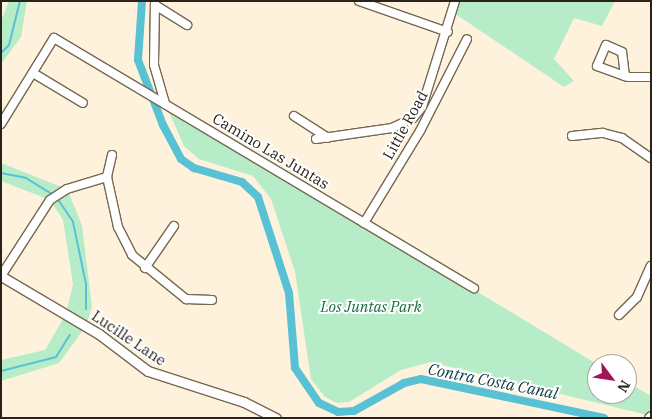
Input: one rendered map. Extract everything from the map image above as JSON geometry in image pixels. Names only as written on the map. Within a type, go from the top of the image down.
[{"type":"street","points":[[359,1],[448,32]]},
{"type":"street","points":[[316,139],[392,128],[413,118],[422,107],[448,32],[455,1]]},
{"type":"street","points":[[155,3],[187,25]]},
{"type":"street","points":[[155,3],[154,65],[162,102]]},
{"type":"street","name":"Camino Las Juntas","points":[[34,73],[54,38],[474,288]]},
{"type":"street","name":"Little Road","points":[[364,223],[420,132],[467,39]]},
{"type":"street","points":[[625,76],[622,52],[606,45],[598,66],[625,76],[651,77]]},
{"type":"street","points":[[1,124],[34,73],[83,103]]},
{"type":"street","points":[[294,116],[328,138]]},
{"type":"street","points":[[572,136],[603,133],[622,138],[651,158]]},
{"type":"street","points":[[112,155],[107,178],[126,245],[145,268],[186,299],[212,300]]},
{"type":"street","points":[[1,276],[50,200],[67,189],[107,178]]},
{"type":"street","points":[[145,268],[174,226]]},
{"type":"street","points":[[619,315],[637,297],[651,266]]},
{"type":"street","name":"Lucille Lane","points":[[1,276],[99,334],[148,371],[178,385],[244,402],[276,418]]},
{"type":"green space","points":[[9,1],[27,1],[21,37],[1,64],[1,21]]},
{"type":"green space","points":[[455,1],[615,1],[602,26],[574,18],[554,59],[574,81],[564,87],[451,11]]},
{"type":"green space","name":"Los Juntas Park","points":[[165,103],[587,358],[587,400],[430,362],[401,370],[349,402],[337,403],[325,397],[311,379],[295,272],[271,199],[253,176],[199,159],[184,146]]},
{"type":"green space","points":[[1,163],[67,189],[82,225],[92,307],[86,326],[59,363],[1,381],[1,360],[45,350],[66,314],[73,284],[63,220],[50,200],[1,181]]},
{"type":"green space","name":"Los Juntas Park","points":[[637,388],[651,396],[651,416],[602,404],[637,404]]},
{"type":"waterway","points":[[1,53],[9,45],[20,1]]},
{"type":"waterway","name":"Contra Costa Canal","points":[[142,1],[138,60],[163,125],[181,159],[194,168],[242,182],[258,197],[289,293],[295,368],[319,403],[338,412],[354,411],[404,383],[421,379],[604,418]]},
{"type":"waterway","points":[[1,173],[26,178],[53,195]]},
{"type":"waterway","points":[[57,198],[73,222],[86,284],[86,309]]},
{"type":"waterway","points":[[1,371],[56,357],[70,335]]}]
